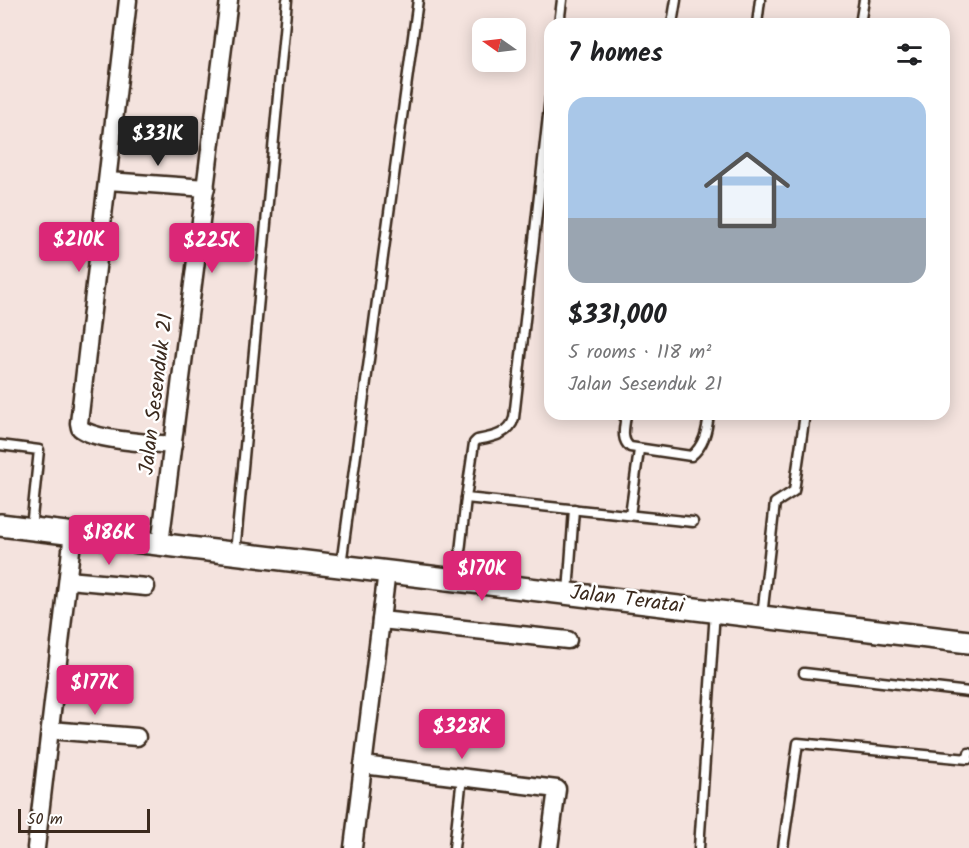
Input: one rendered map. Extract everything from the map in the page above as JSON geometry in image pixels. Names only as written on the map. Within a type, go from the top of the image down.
[{"type":"street","points":[[128,0],[80,428],[86,433],[127,441],[173,445]]},
{"type":"street","name":"Jalan Sesenduk 21","points":[[160,544],[229,0]]},
{"type":"street","points":[[108,181],[206,188]]},
{"type":"street","name":"Jalan Teratai","points":[[0,525],[969,642]]},
{"type":"street","points":[[36,848],[73,533]]},
{"type":"street","points":[[353,848],[387,571]]},
{"type":"street","points":[[68,580],[146,587]]},
{"type":"street","points":[[381,620],[568,640]]},
{"type":"street","points":[[50,730],[137,737]]},
{"type":"street","points":[[363,765],[557,789],[549,848]]},
{"type":"lane","points":[[235,553],[287,0]]},
{"type":"lane","points":[[341,566],[418,0]]},
{"type":"lane","points":[[560,18],[562,0]]},
{"type":"lane","points":[[673,18],[676,0]]},
{"type":"lane","points":[[758,18],[760,0]]},
{"type":"lane","points":[[861,18],[864,0]]},
{"type":"lane","points":[[457,580],[474,443],[510,429],[514,418],[544,152]]},
{"type":"lane","points":[[625,420],[623,437],[630,447],[691,456],[703,442],[708,420]]},
{"type":"lane","points":[[762,617],[775,503],[794,491],[804,420]]},
{"type":"lane","points":[[0,445],[39,450],[31,528]]},
{"type":"lane","points":[[630,515],[639,450]]},
{"type":"lane","points":[[466,498],[693,522]]},
{"type":"lane","points":[[568,593],[574,509]]},
{"type":"lane","points":[[699,848],[715,611]]},
{"type":"lane","points":[[804,673],[969,692]]},
{"type":"lane","points":[[783,848],[798,743],[968,759],[969,753]]},
{"type":"lane","points":[[453,848],[462,777]]}]
